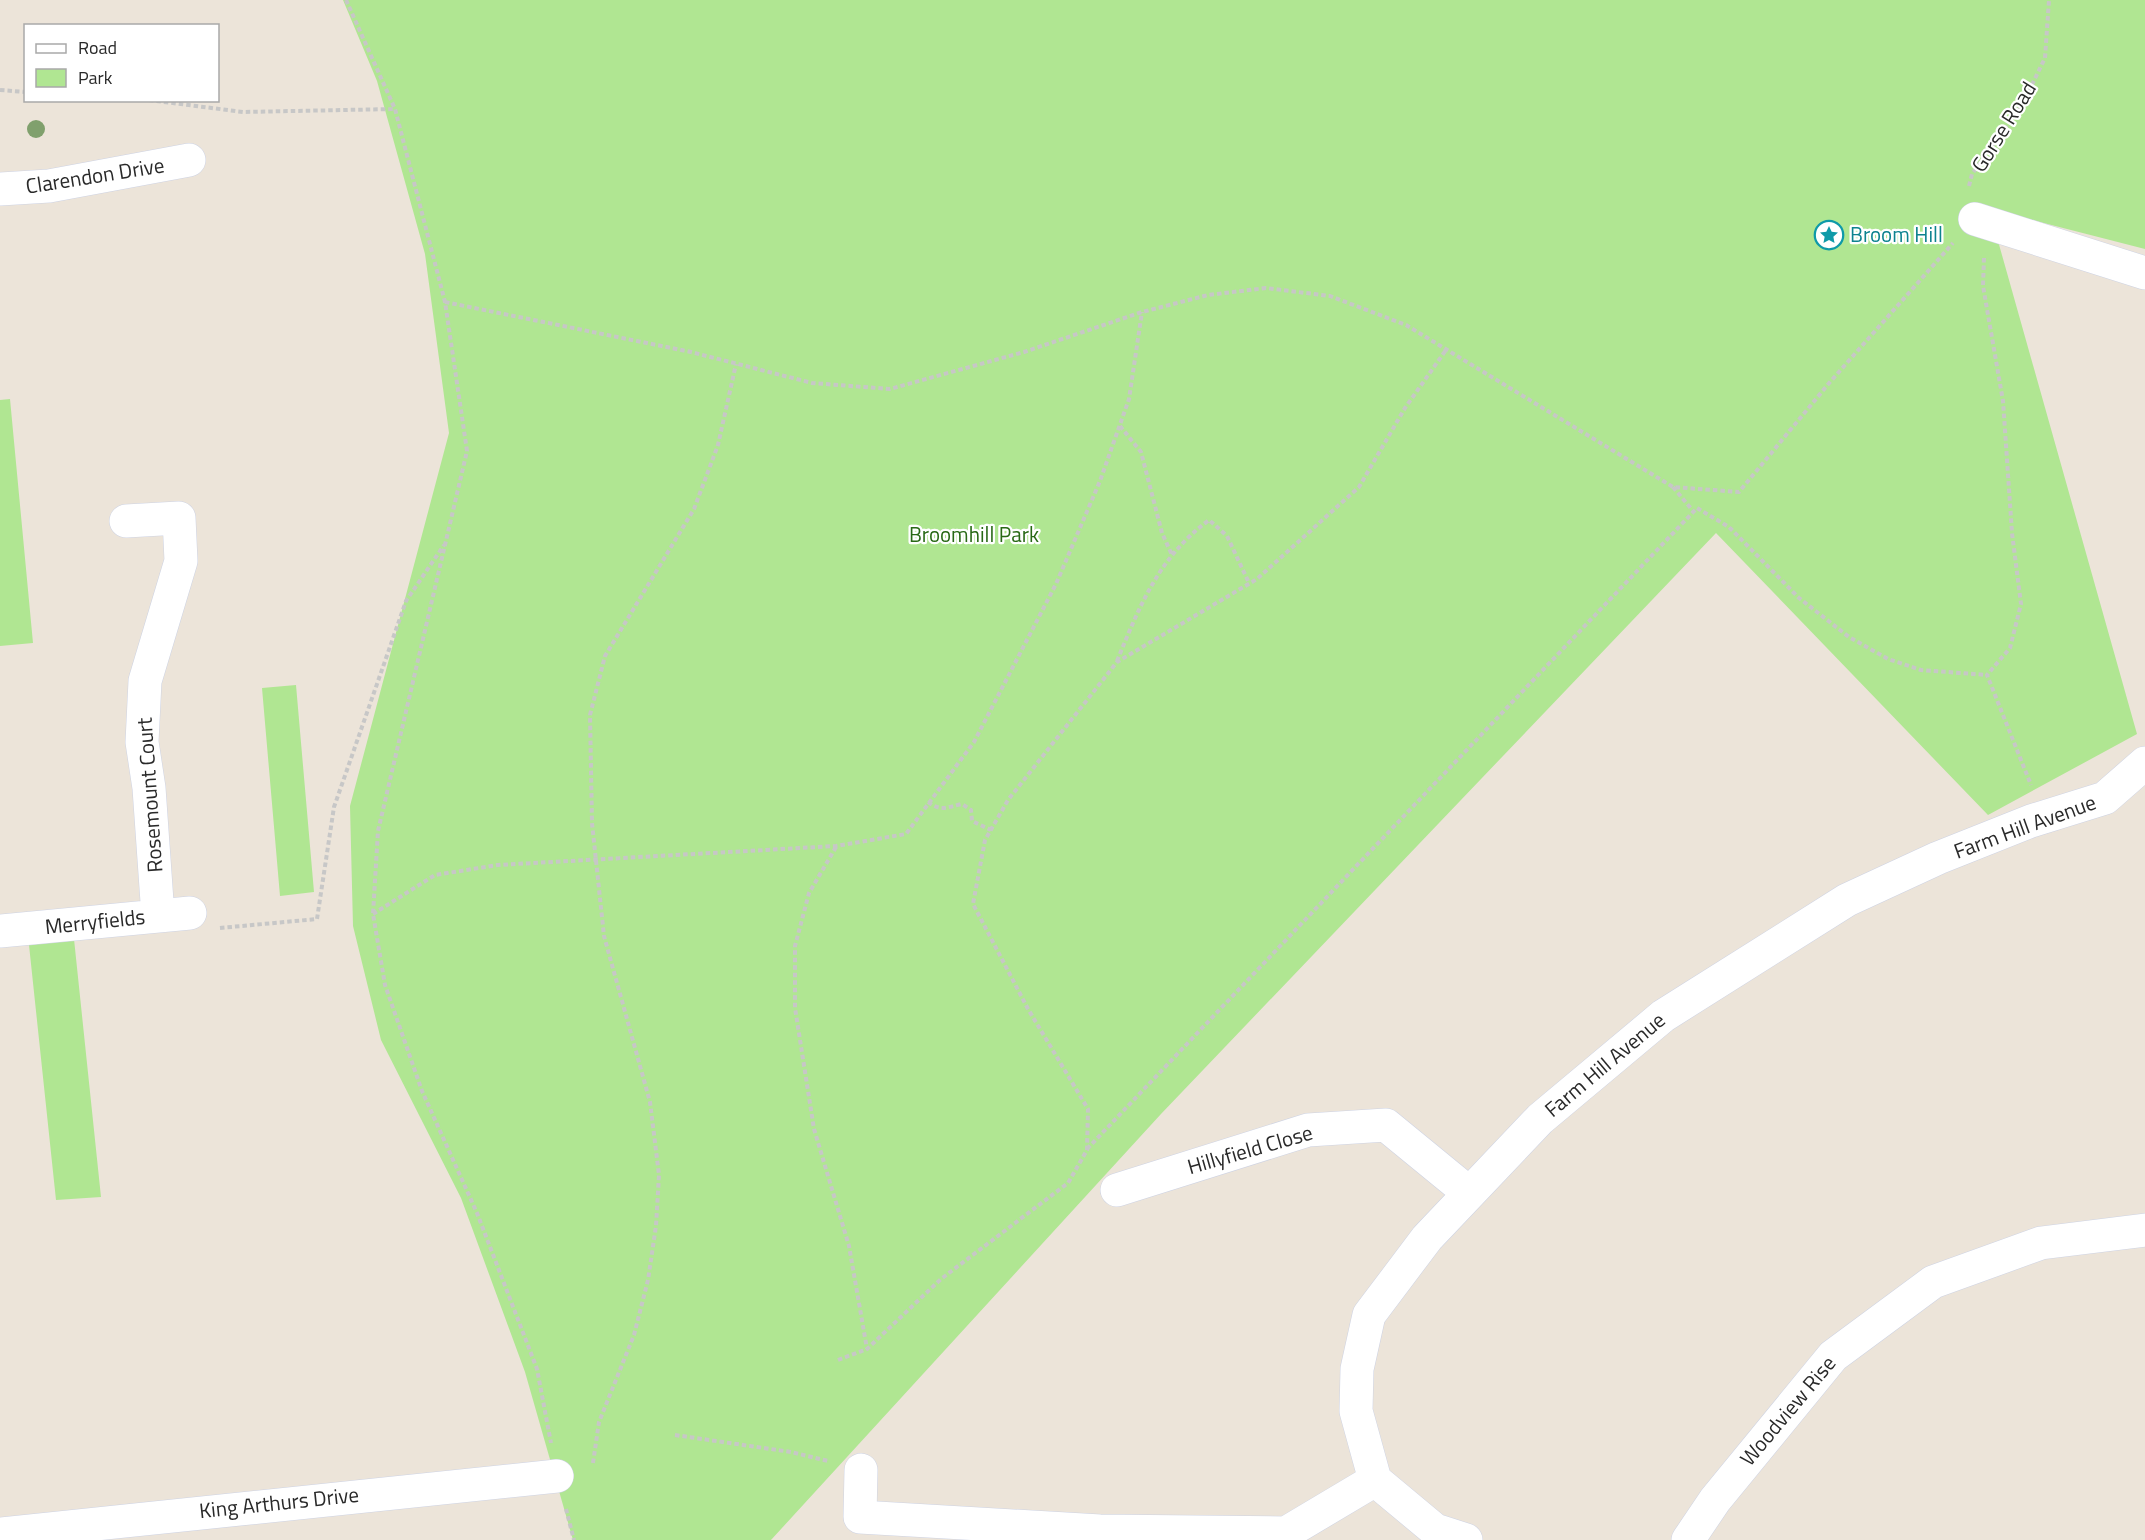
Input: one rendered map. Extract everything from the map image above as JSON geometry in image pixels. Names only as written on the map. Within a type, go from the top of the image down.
[{"type":"street","name":"Clarendon Drive","points":[[0,189],[49,186],[189,160]]},
{"type":"street","points":[[1980,221],[2145,273]]},
{"type":"street","name":"Rosemount Court","points":[[126,521],[179,518],[181,561],[145,681],[142,742],[149,788],[158,916]]},
{"type":"street","name":"Farm Hill Avenue","points":[[1375,1480],[1356,1411],[1357,1369],[1369,1315],[1427,1238],[1540,1119],[1663,1016],[1848,900],[1938,858],[2044,818],[2105,798],[2145,762]]},
{"type":"street","name":"Merryfields","points":[[0,931],[190,913]]},
{"type":"street","name":"Hillyfield Close","points":[[1117,1190],[1308,1130],[1386,1125],[1469,1192]]},
{"type":"street","name":"Woodview Rise","points":[[1688,1540],[1715,1500],[1833,1356],[1933,1282],[2041,1243],[2145,1230]]},
{"type":"street","points":[[861,1470],[860,1517],[1100,1531],[1286,1533],[1375,1480],[1435,1530],[1466,1540]]},
{"type":"street","name":"King Arthurs Drive","points":[[0,1534],[557,1476]]},
{"type":"path","points":[[346,0],[395,109],[445,303],[467,451],[378,831],[373,914],[385,985],[422,1091],[477,1213],[537,1369],[557,1476],[574,1540]]},
{"type":"path","name":"Gorse Road","points":[[1987,675],[2010,648],[2021,604],[2012,532],[2003,401],[1983,285],[1980,221],[1966,198],[1972,174],[2022,105],[2045,58],[2049,0]]},
{"type":"path","points":[[0,90],[24,92]]},
{"type":"path","points":[[165,102],[243,112],[395,109]]},
{"type":"path","points":[[1673,487],[1739,492],[1830,382],[1980,221]]},
{"type":"path","points":[[445,303],[691,352],[812,383],[890,389],[1024,352],[1143,312],[1208,295],[1266,288],[1330,296],[1406,325],[1673,487],[1694,512]]},
{"type":"path","points":[[373,914],[435,875],[498,865],[596,862],[664,855],[836,846],[906,834],[974,742],[1056,584],[1100,481],[1129,399],[1143,312]]},
{"type":"path","points":[[1117,662],[1249,584],[1359,487],[1405,408],[1446,350]]},
{"type":"path","points":[[593,1463],[599,1422],[634,1335],[648,1280],[656,1226],[659,1175],[650,1102],[604,936],[592,823],[590,715],[605,657],[694,509],[718,445],[736,364]]},
{"type":"path","points":[[1120,426],[1141,452],[1162,533],[1172,555]]},
{"type":"path","points":[[838,1360],[867,1349],[941,1280],[1068,1183],[1087,1150],[1697,508],[1729,527],[1799,598],[1849,637],[1888,659],[1921,670],[1987,675],[2044,818]]},
{"type":"path","points":[[1087,1150],[1088,1109],[1028,1009],[973,904],[985,840],[1008,800],[1117,662],[1135,616],[1158,573],[1184,539],[1209,520],[1227,536],[1249,584]]},
{"type":"path","points":[[190,913],[220,928],[317,919],[334,807],[406,601],[446,543]]},
{"type":"path","points":[[928,802],[945,810],[962,804],[971,810],[972,821],[991,830]]},
{"type":"path","points":[[836,846],[809,894],[795,946],[795,1008],[814,1129],[849,1246],[867,1349]]},
{"type":"path","points":[[675,1435],[791,1452],[861,1470]]},
{"type":"green space","name":"Broomhill Park","points":[[343,0],[2145,0],[2145,249],[1989,209],[2137,734],[1988,815],[1716,533],[1161,1114],[771,1540],[573,1540],[525,1372],[461,1198],[381,1040],[353,926],[350,806],[449,433],[425,254],[377,81]]},
{"type":"green space","points":[[10,399],[33,643],[0,646],[0,400]]},
{"type":"green space","points":[[296,685],[314,892],[280,896],[262,688]]},
{"type":"green space","points":[[74,939],[101,1197],[56,1200],[29,945]]},
{"type":"place","name":"Broom Hill","points":[[1829,235]]}]
